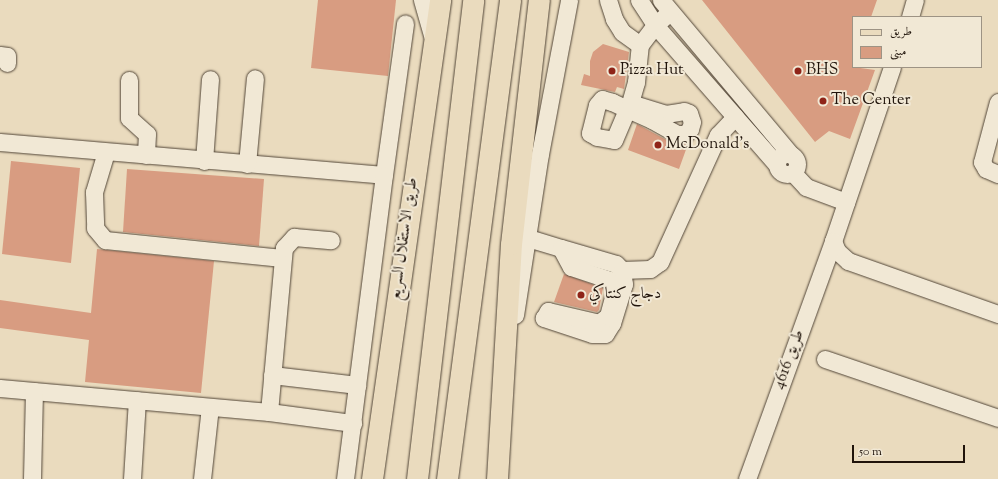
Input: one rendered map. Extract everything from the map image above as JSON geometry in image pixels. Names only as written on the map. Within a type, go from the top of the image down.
[{"type":"main road","name":"طريق الاستقلال السريع","points":[[372,479],[440,0]]},
{"type":"main road","points":[[417,479],[473,0]]},
{"type":"main road","points":[[447,479],[510,0]]},
{"type":"main road","points":[[497,479],[511,244],[539,0]]},
{"type":"street","points":[[422,0],[433,44]]},
{"type":"street","points":[[504,352],[513,328],[540,154],[569,0]]},
{"type":"street","points":[[608,0],[614,19],[622,32],[640,45]]},
{"type":"street","points":[[639,0],[655,25],[783,173],[793,173],[806,187],[846,202]]},
{"type":"street","points":[[910,16],[915,0]]},
{"type":"street","points":[[628,106],[639,70],[640,45],[655,25],[666,6],[797,161],[797,168],[793,173]]},
{"type":"street","points":[[345,479],[405,23]]},
{"type":"street","name":"طريق 4616","points":[[747,479],[833,241],[892,68]]},
{"type":"street","points":[[247,164],[255,78]]},
{"type":"street","points":[[204,160],[210,79]]},
{"type":"street","points":[[129,80],[128,118],[146,134],[146,155]]},
{"type":"street","points":[[720,99],[734,88]]},
{"type":"street","points":[[998,102],[982,162],[986,169],[998,174]]},
{"type":"street","points":[[622,270],[650,269],[660,262],[718,135],[735,117]]},
{"type":"street","points":[[752,136],[766,126]]},
{"type":"street","points":[[0,142],[384,175]]},
{"type":"street","points":[[106,152],[94,192],[95,228],[105,240],[282,258]]},
{"type":"street","points":[[777,165],[782,155],[790,154]]},
{"type":"street","points":[[269,412],[282,258],[286,243],[294,236],[331,240]]},
{"type":"street","points":[[528,238],[616,264],[622,270],[624,284],[612,323],[605,334],[592,334],[546,320],[544,314],[548,311],[598,323],[608,316],[615,290],[610,280],[570,267],[561,248]]},
{"type":"street","points":[[833,241],[837,251],[848,261],[998,314]]},
{"type":"street","points":[[825,359],[998,418]]},
{"type":"street","points":[[272,375],[357,385]]},
{"type":"street","points":[[0,388],[210,406],[353,423]]},
{"type":"street","points":[[32,479],[34,391]]},
{"type":"street","points":[[132,479],[137,400]]},
{"type":"street","points":[[202,479],[210,406]]},
{"type":"building","points":[[318,0],[396,0],[388,76],[311,68]]},
{"type":"building","name":"The Center","points":[[702,0],[877,0],[871,16],[852,16],[852,68],[875,70],[850,139],[829,131],[815,142]]},
{"type":"building","name":"Pizza Hut","points":[[603,44],[629,52],[624,89],[617,87],[615,92],[581,85],[584,74],[590,76],[590,61],[593,52]]},
{"type":"building","name":"McDonald's","points":[[637,124],[672,143],[688,144],[679,169],[628,150]]},
{"type":"building","points":[[11,161],[80,168],[71,263],[2,254]]},
{"type":"building","points":[[127,169],[264,179],[259,246],[123,232]]},
{"type":"building","points":[[97,249],[214,261],[201,393],[85,382],[89,340],[0,328],[0,300],[91,313]]},
{"type":"building","name":"دجاج كنتاكي","points":[[564,274],[603,288],[599,310],[597,312],[554,302]]},
{"type":"place","name":"Pizza Hut","points":[[612,71]]},
{"type":"place","name":"BHS","points":[[798,71]]},
{"type":"place","name":"The Center","points":[[823,101]]},
{"type":"place","name":"McDonald's","points":[[658,145]]},
{"type":"place","name":"دجاج كنتاكي","points":[[581,295]]}]
